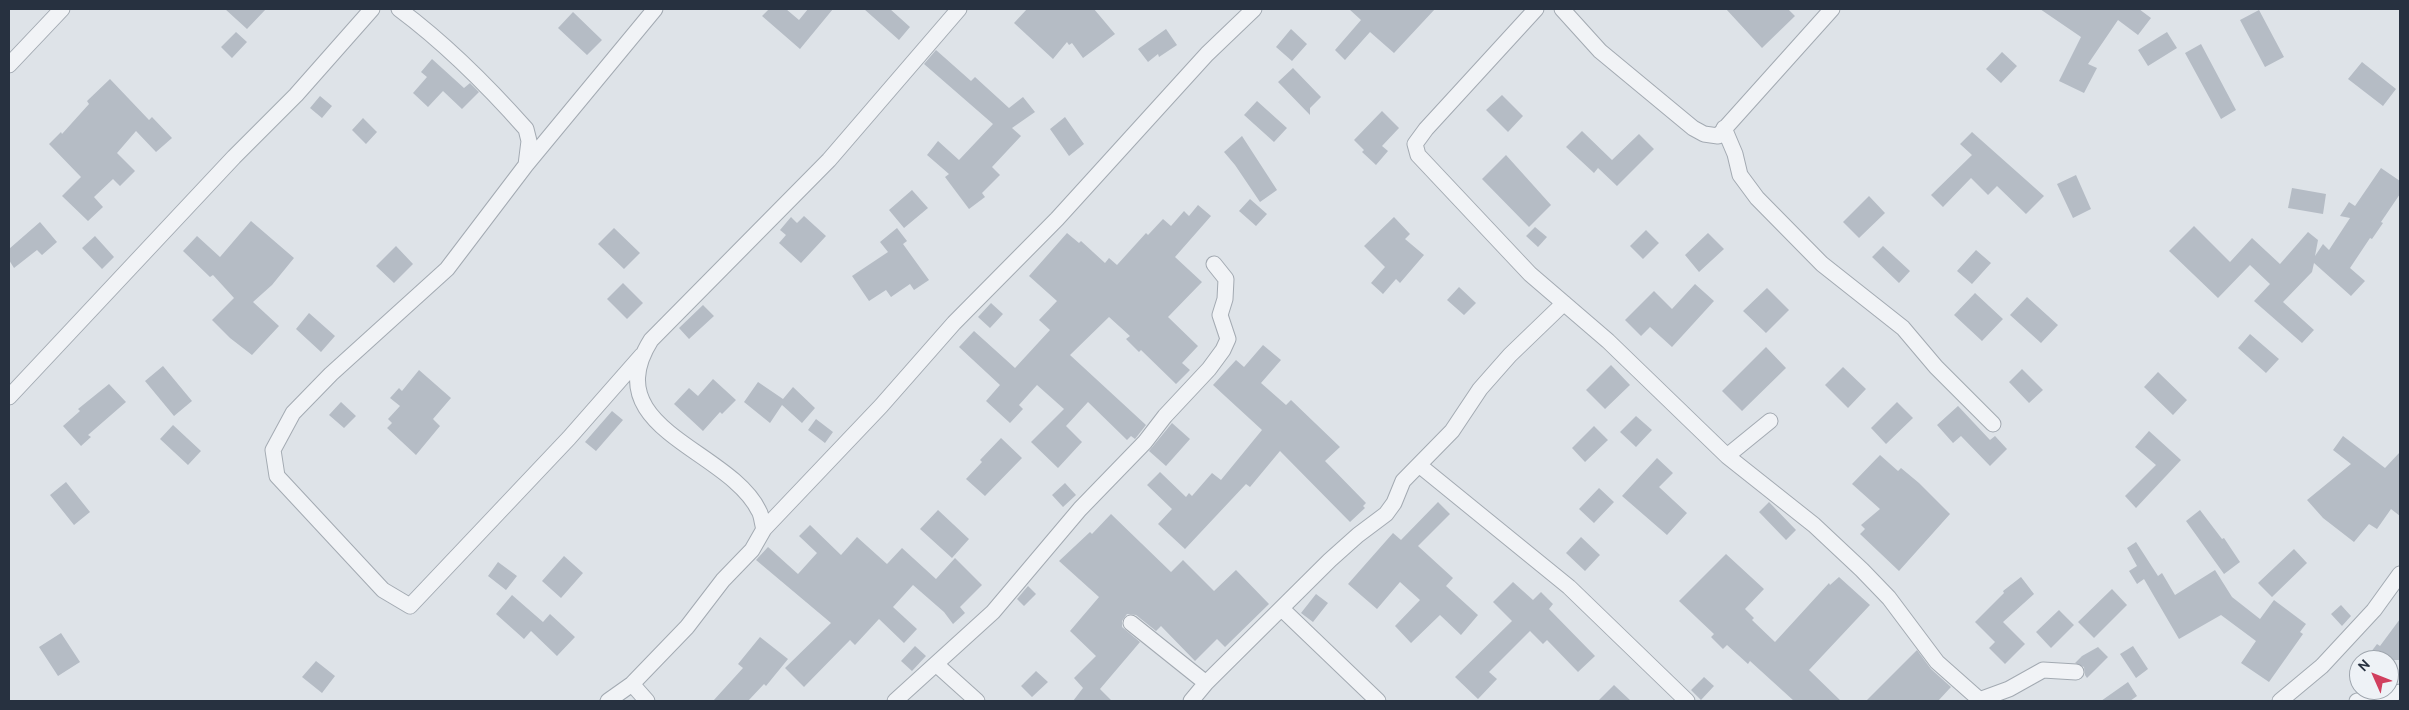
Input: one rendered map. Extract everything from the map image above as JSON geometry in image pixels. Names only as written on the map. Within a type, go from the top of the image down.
[{"type":"street","points":[[9,65],[62,9]]},
{"type":"street","points":[[9,398],[234,157],[296,95],[372,9]]},
{"type":"street","points":[[399,9],[430,32],[473,72],[526,129],[529,142],[526,164]]},
{"type":"street","points":[[655,9],[526,164],[447,268],[331,374],[293,413],[273,450],[277,476],[384,590],[410,606],[569,438],[642,354],[651,340],[829,160],[959,9]]},
{"type":"street","points":[[608,701],[632,684],[687,626],[723,580],[752,550],[764,529],[881,406],[954,323],[1057,220],[1207,54],[1254,9]]},
{"type":"street","points":[[1536,9],[1415,144],[1418,155],[1530,274],[1608,341],[1727,456],[1814,525],[1862,570],[1889,598],[1937,662],[1980,701],[2009,689],[2043,670],[2076,672]]},
{"type":"street","points":[[1562,9],[1600,51],[1693,128],[1704,134],[1718,136],[1832,9]]},
{"type":"street","points":[[1724,128],[1735,154],[1740,175],[1756,198],[1822,264],[1902,328],[1936,367],[1993,424]]},
{"type":"street","points":[[895,701],[937,666],[993,612],[1080,509],[1145,442],[1165,416],[1209,369],[1223,350],[1228,339],[1220,315],[1225,299],[1226,279],[1214,264]]},
{"type":"street","points":[[1191,701],[1206,683],[1358,534],[1386,514],[1394,504],[1403,481],[1452,431],[1480,389],[1510,355],[1564,303]]},
{"type":"street","points":[[642,354],[637,376],[641,403],[657,424],[700,454],[743,489],[759,511],[764,529]]},
{"type":"street","points":[[1727,456],[1770,421]]},
{"type":"street","points":[[1419,465],[1569,587],[1687,701]]},
{"type":"street","points":[[2280,701],[2328,659],[2374,610],[2400,574]]},
{"type":"street","points":[[1282,609],[1378,701]]},
{"type":"street","points":[[1131,623],[1206,683]]},
{"type":"street","points":[[937,666],[978,701]]},
{"type":"street","points":[[632,684],[647,701]]},
{"type":"street","points":[[2358,701],[2400,692]]},
{"type":"building","points":[[225,9],[266,9],[247,29]]},
{"type":"building","points":[[769,9],[786,9],[799,20],[808,9],[833,9],[800,49],[762,16]]},
{"type":"building","points":[[864,9],[890,9],[910,27],[899,40]]},
{"type":"building","points":[[1027,9],[1094,9],[1115,34],[1083,58],[1072,43],[1069,45],[1067,42],[1053,59],[1014,23]]},
{"type":"building","points":[[1349,9],[1435,9],[1394,53],[1370,32],[1345,60],[1335,50],[1361,20]]},
{"type":"building","points":[[1726,9],[1788,9],[1795,16],[1762,48]]},
{"type":"building","points":[[2040,9],[2139,9],[2151,18],[2138,35],[2118,20],[2088,64],[2097,68],[2084,93],[2059,81],[2081,37]]},
{"type":"building","points":[[2259,10],[2284,57],[2265,67],[2240,20]]},
{"type":"building","points":[[573,12],[602,40],[587,55],[558,28]]},
{"type":"building","points":[[1166,29],[1177,45],[1159,57],[1158,54],[1148,62],[1138,49]]},
{"type":"building","points":[[1291,29],[1307,44],[1292,61],[1276,47]]},
{"type":"building","points":[[236,32],[247,42],[232,58],[221,47]]},
{"type":"building","points":[[2167,32],[2177,48],[2148,66],[2138,50]]},
{"type":"building","points":[[2201,44],[2236,110],[2221,119],[2185,53]]},
{"type":"building","points":[[936,50],[971,81],[975,77],[1009,108],[1023,97],[1035,112],[1012,128],[1021,136],[992,167],[1000,175],[982,193],[985,197],[969,209],[945,177],[949,174],[927,155],[938,141],[959,160],[993,124],[924,64]]},
{"type":"building","points":[[2002,52],[2017,66],[2001,83],[1986,69]]},
{"type":"building","points":[[432,59],[464,88],[470,83],[479,92],[462,109],[443,91],[428,107],[413,93],[427,77],[421,72]]},
{"type":"building","points":[[2362,62],[2396,89],[2383,106],[2348,79]]},
{"type":"building","points":[[1293,68],[1321,97],[1310,108],[1310,115],[1278,82]]},
{"type":"building","points":[[110,79],[149,120],[152,117],[172,138],[156,152],[136,131],[117,153],[135,171],[120,186],[113,179],[94,197],[103,207],[88,221],[62,196],[81,177],[49,144],[61,132],[62,134],[89,104],[87,101]]},
{"type":"building","points":[[1502,95],[1523,116],[1508,132],[1486,110]]},
{"type":"building","points":[[320,96],[332,106],[322,118],[310,108]]},
{"type":"building","points":[[1257,101],[1287,128],[1274,142],[1244,115]]},
{"type":"building","points":[[1382,111],[1399,128],[1382,146],[1388,151],[1376,165],[1362,152],[1364,150],[1354,140]]},
{"type":"building","points":[[1065,117],[1084,144],[1069,156],[1050,129]]},
{"type":"building","points":[[363,118],[377,132],[366,144],[352,130]]},
{"type":"building","points":[[1582,131],[1612,160],[1639,134],[1654,149],[1617,186],[1598,168],[1594,173],[1566,147]]},
{"type":"building","points":[[1972,132],[2044,196],[2026,214],[1997,186],[1988,195],[1971,178],[1943,207],[1931,195],[1972,155],[1960,144]]},
{"type":"building","points":[[1242,136],[1277,190],[1260,202],[1224,152]]},
{"type":"building","points":[[1506,155],[1551,205],[1529,227],[1482,179]]},
{"type":"building","points":[[2381,168],[2400,181],[2400,194],[2381,222],[2383,223],[2372,239],[2370,238],[2350,268],[2365,281],[2351,296],[2314,263],[2312,272],[2283,302],[2314,330],[2302,343],[2254,301],[2270,284],[2250,265],[2218,298],[2169,251],[2194,226],[2230,262],[2252,238],[2280,264],[2308,232],[2318,240],[2315,256],[2323,244],[2329,250],[2350,218],[2340,216],[2349,202],[2355,206]]},
{"type":"building","points":[[2076,175],[2091,209],[2073,218],[2057,184]]},
{"type":"building","points":[[2292,188],[2326,194],[2323,214],[2288,208]]},
{"type":"building","points":[[912,190],[928,208],[904,228],[889,210]]},
{"type":"building","points":[[1869,196],[1885,213],[1859,238],[1843,222]]},
{"type":"building","points":[[1250,199],[1267,214],[1256,226],[1239,211]]},
{"type":"building","points":[[1198,205],[1211,216],[1175,257],[1202,282],[1168,317],[1198,346],[1182,363],[1190,370],[1176,384],[1141,350],[1139,352],[1126,339],[1130,336],[1109,317],[1070,355],[1146,425],[1135,439],[1131,436],[1127,440],[1088,402],[1066,426],[1082,442],[1058,468],[1031,442],[1064,409],[1037,385],[1019,405],[1023,409],[1010,423],[986,401],[1000,385],[959,347],[974,331],[1015,368],[1050,330],[1039,320],[1057,301],[1029,276],[1067,233],[1079,243],[1081,241],[1105,263],[1109,258],[1117,265],[1146,233],[1148,235],[1163,219],[1171,226],[1184,211],[1189,216]]},
{"type":"building","points":[[804,216],[826,236],[801,263],[779,243],[786,235],[780,230],[791,217],[797,223]]},
{"type":"building","points":[[1394,217],[1410,234],[1405,239],[1424,255],[1400,283],[1396,279],[1383,294],[1371,283],[1385,267],[1364,246]]},
{"type":"building","points":[[251,221],[294,258],[272,285],[253,302],[279,326],[252,355],[230,338],[212,320],[234,298],[213,275],[210,277],[183,251],[197,236],[220,257]]},
{"type":"building","points":[[40,222],[57,242],[42,255],[37,250],[14,268],[9,260],[9,249]]},
{"type":"building","points":[[1535,227],[1547,237],[1538,247],[1526,236]]},
{"type":"building","points":[[614,228],[640,253],[624,269],[598,244]]},
{"type":"building","points":[[897,228],[907,241],[903,244],[929,280],[914,290],[910,284],[891,297],[886,290],[869,301],[852,276],[888,252],[880,242]]},
{"type":"building","points":[[1646,230],[1659,243],[1643,259],[1630,246]]},
{"type":"building","points":[[1708,233],[1724,249],[1699,272],[1685,255]]},
{"type":"building","points":[[95,236],[114,257],[102,269],[82,248]]},
{"type":"building","points":[[396,246],[413,264],[394,283],[376,266]]},
{"type":"building","points":[[1883,246],[1910,271],[1899,283],[1872,257]]},
{"type":"building","points":[[1976,250],[1991,263],[1972,284],[1957,271]]},
{"type":"building","points":[[623,283],[643,303],[627,319],[607,299]]},
{"type":"building","points":[[1695,284],[1714,301],[1672,347],[1650,327],[1641,336],[1625,320],[1654,291],[1672,309]]},
{"type":"building","points":[[1459,287],[1476,303],[1464,315],[1447,300]]},
{"type":"building","points":[[1767,288],[1789,310],[1766,333],[1743,311]]},
{"type":"building","points":[[1975,293],[2003,319],[1982,341],[1954,315]]},
{"type":"building","points":[[2027,297],[2058,325],[2041,343],[2010,315]]},
{"type":"building","points":[[991,303],[1003,314],[990,328],[978,317]]},
{"type":"building","points":[[703,305],[714,316],[689,339],[679,328]]},
{"type":"building","points":[[309,313],[335,336],[321,352],[296,329]]},
{"type":"building","points":[[2250,334],[2279,359],[2266,373],[2238,348]]},
{"type":"building","points":[[1263,345],[1281,360],[1261,383],[1286,405],[1291,400],[1340,447],[1325,461],[1366,503],[1363,506],[1365,508],[1350,522],[1280,451],[1250,487],[1246,484],[1185,549],[1158,524],[1172,509],[1147,485],[1160,472],[1186,497],[1189,493],[1192,496],[1212,473],[1221,480],[1262,430],[1213,385],[1236,360],[1244,367]]},
{"type":"building","points":[[1766,347],[1786,368],[1742,411],[1722,391]]},
{"type":"building","points":[[1611,365],[1630,385],[1605,409],[1586,390]]},
{"type":"building","points":[[163,366],[192,401],[174,416],[145,381]]},
{"type":"building","points":[[1843,367],[1866,389],[1848,408],[1825,385]]},
{"type":"building","points":[[2022,369],[2043,390],[2029,403],[2009,382]]},
{"type":"building","points":[[419,370],[451,398],[433,419],[440,426],[416,455],[387,428],[392,423],[388,419],[400,406],[390,398],[399,388],[402,391]]},
{"type":"building","points":[[2158,372],[2187,400],[2173,415],[2144,387]]},
{"type":"building","points":[[713,379],[736,400],[722,414],[720,412],[703,431],[674,404],[689,388],[698,396]]},
{"type":"building","points":[[758,382],[783,399],[793,387],[815,408],[802,423],[782,405],[770,423],[744,402]]},
{"type":"building","points":[[109,384],[126,402],[88,435],[91,437],[81,446],[63,426],[80,411],[78,409]]},
{"type":"building","points":[[341,402],[356,416],[344,428],[329,415]]},
{"type":"building","points":[[1897,402],[1913,418],[1886,444],[1871,428]]},
{"type":"building","points":[[1958,406],[1990,440],[1995,436],[2007,449],[1990,466],[1961,436],[1953,443],[1937,425]]},
{"type":"building","points":[[612,411],[623,420],[596,451],[585,442]]},
{"type":"building","points":[[1636,416],[1652,430],[1636,447],[1620,432]]},
{"type":"building","points":[[816,419],[833,432],[825,443],[808,430]]},
{"type":"building","points":[[1172,423],[1190,439],[1166,466],[1149,451]]},
{"type":"building","points":[[173,425],[201,451],[188,465],[160,439]]},
{"type":"building","points":[[1594,426],[1608,440],[1585,462],[1572,448]]},
{"type":"building","points":[[2149,431],[2181,460],[2136,508],[2125,496],[2156,465],[2135,447]]},
{"type":"building","points":[[2343,436],[2385,468],[2400,452],[2400,516],[2391,509],[2377,529],[2369,524],[2354,542],[2323,518],[2307,500],[2351,464],[2333,450]]},
{"type":"building","points":[[1001,438],[1022,458],[985,496],[966,479],[982,462],[980,460]]},
{"type":"building","points":[[1880,455],[1898,471],[1901,468],[1919,483],[1950,514],[1899,571],[1860,534],[1865,529],[1861,525],[1880,509],[1852,484]]},
{"type":"building","points":[[1657,458],[1673,473],[1659,487],[1687,513],[1667,535],[1622,496]]},
{"type":"building","points":[[66,482],[90,512],[74,525],[50,495]]},
{"type":"building","points":[[1065,483],[1076,495],[1063,507],[1052,495]]},
{"type":"building","points":[[1599,488],[1614,502],[1594,523],[1579,509]]},
{"type":"building","points":[[1438,502],[1450,514],[1418,546],[1453,578],[1446,586],[1478,615],[1461,635],[1440,615],[1411,643],[1395,626],[1420,600],[1400,582],[1377,609],[1348,584],[1393,533],[1401,540]]},
{"type":"building","points":[[1769,502],[1796,530],[1786,540],[1759,512]]},
{"type":"building","points":[[938,510],[969,539],[952,558],[920,529]]},
{"type":"building","points":[[2200,510],[2222,539],[2224,538],[2240,562],[2224,574],[2186,521]]},
{"type":"building","points":[[1111,514],[1171,572],[1183,560],[1214,591],[1236,570],[1269,604],[1225,647],[1217,639],[1195,661],[1161,626],[1156,631],[1136,615],[1127,614],[1122,621],[1122,627],[1140,642],[1100,689],[1112,701],[1073,701],[1083,688],[1074,678],[1096,656],[1070,631],[1099,597],[1059,561],[1090,532],[1092,534]]},
{"type":"building","points":[[810,525],[841,555],[857,537],[887,564],[902,548],[936,579],[955,558],[982,585],[960,607],[965,613],[953,624],[944,612],[913,585],[893,607],[917,629],[904,643],[879,619],[855,645],[850,640],[804,687],[785,668],[831,623],[756,560],[768,547],[798,574],[817,553],[799,536]]},
{"type":"building","points":[[1581,537],[1600,555],[1585,571],[1566,553]]},
{"type":"building","points":[[2136,542],[2158,576],[2162,573],[2175,595],[2215,570],[2232,597],[2260,619],[2274,600],[2306,624],[2300,632],[2303,634],[2269,682],[2241,663],[2256,641],[2221,615],[2179,639],[2144,579],[2137,584],[2129,571],[2137,566],[2127,548]]},
{"type":"building","points":[[2294,549],[2307,563],[2272,597],[2258,583]]},
{"type":"building","points":[[1726,554],[1764,589],[1745,609],[1754,618],[1752,620],[1775,642],[1829,583],[1830,585],[1839,577],[1870,605],[1809,670],[1841,701],[1794,701],[1750,661],[1748,664],[1727,645],[1723,649],[1711,637],[1714,634],[1679,601]]},
{"type":"building","points":[[564,556],[583,573],[561,598],[542,581]]},
{"type":"building","points":[[498,562],[517,576],[506,590],[488,576]]},
{"type":"building","points":[[2021,577],[2034,594],[2003,622],[2025,644],[2005,664],[1989,648],[1995,642],[1975,622],[2004,593],[2003,591]]},
{"type":"building","points":[[1513,582],[1533,600],[1541,592],[1553,604],[1549,609],[1595,656],[1578,672],[1547,640],[1543,644],[1530,631],[1489,672],[1497,679],[1478,699],[1455,677],[1512,621],[1493,602]]},
{"type":"building","points":[[1028,586],[1036,594],[1024,606],[1017,599]]},
{"type":"building","points":[[2112,589],[2127,605],[2094,638],[2078,622]]},
{"type":"building","points":[[1316,594],[1328,603],[1313,622],[1301,613]]},
{"type":"building","points":[[512,595],[543,622],[550,614],[575,637],[557,656],[531,631],[524,639],[496,614]]},
{"type":"building","points":[[2341,605],[2351,616],[2342,626],[2331,614]]},
{"type":"building","points":[[2059,610],[2074,625],[2051,648],[2036,632]]},
{"type":"building","points":[[2400,619],[2400,660],[2399,650],[2372,650],[2377,644],[2380,646]]},
{"type":"building","points":[[61,633],[80,662],[58,676],[39,647]]},
{"type":"building","points":[[760,637],[788,659],[766,686],[764,684],[748,701],[713,701],[743,668],[738,664]]},
{"type":"building","points":[[915,646],[926,656],[912,671],[901,661]]},
{"type":"building","points":[[2133,646],[2148,669],[2136,678],[2120,654]]},
{"type":"building","points":[[2098,647],[2108,657],[2087,678],[2084,667],[2075,663],[2082,656]]},
{"type":"building","points":[[1917,650],[1931,669],[1951,687],[1938,701],[1866,701]]},
{"type":"building","points":[[316,661],[335,676],[322,693],[302,677]]},
{"type":"building","points":[[1036,671],[1048,682],[1032,697],[1021,686]]},
{"type":"building","points":[[1704,677],[1714,686],[1701,700],[1691,690]]},
{"type":"building","points":[[2128,682],[2137,696],[2130,701],[2101,701]]},
{"type":"building","points":[[1614,685],[1631,701],[1598,701]]}]
